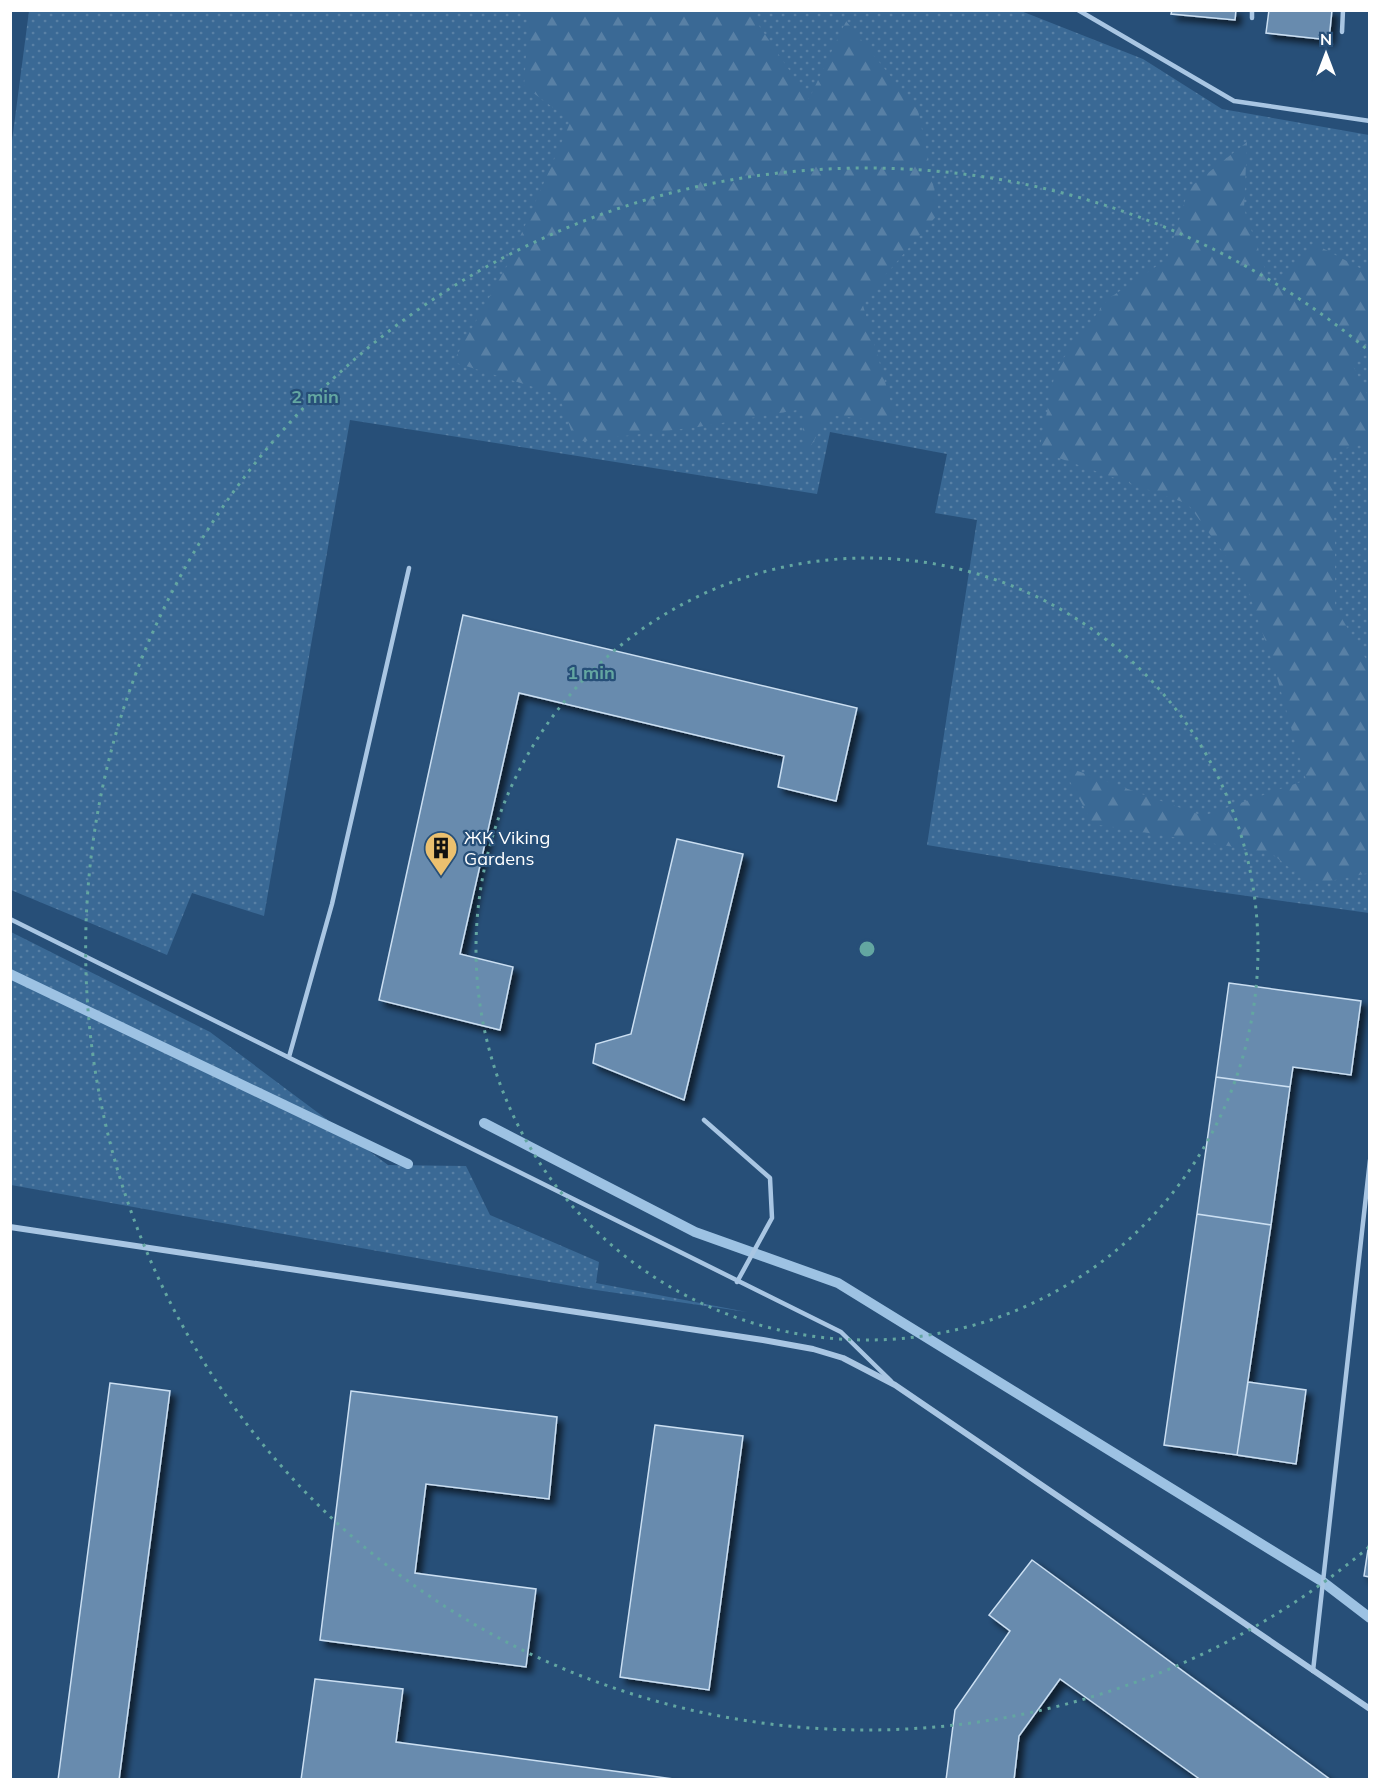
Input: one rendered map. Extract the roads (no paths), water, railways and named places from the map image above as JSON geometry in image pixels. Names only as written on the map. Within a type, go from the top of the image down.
[{"type":"street","points":[[10,1227],[764,1340],[813,1349],[843,1358],[895,1385],[1370,1709]]},
{"type":"lane","points":[[1078,10],[1234,101],[1370,121]]},
{"type":"lane","points":[[1252,10],[1252,18]]},
{"type":"lane","points":[[1342,32],[1343,10]]},
{"type":"lane","points":[[290,1057],[332,904],[409,568]]},
{"type":"lane","points":[[10,919],[840,1332],[895,1385]]},
{"type":"lane","points":[[704,1120],[770,1178],[772,1218],[737,1282]]},
{"type":"lane","points":[[1313,1671],[1370,1160]]},
{"type":"waterway","points":[[10,974],[408,1164]]},
{"type":"waterway","points":[[484,1123],[695,1232],[838,1283],[1323,1582],[1370,1618]]},
{"type":"place","name":"ЖК Viking Gardens","points":[[441,877]]}]
